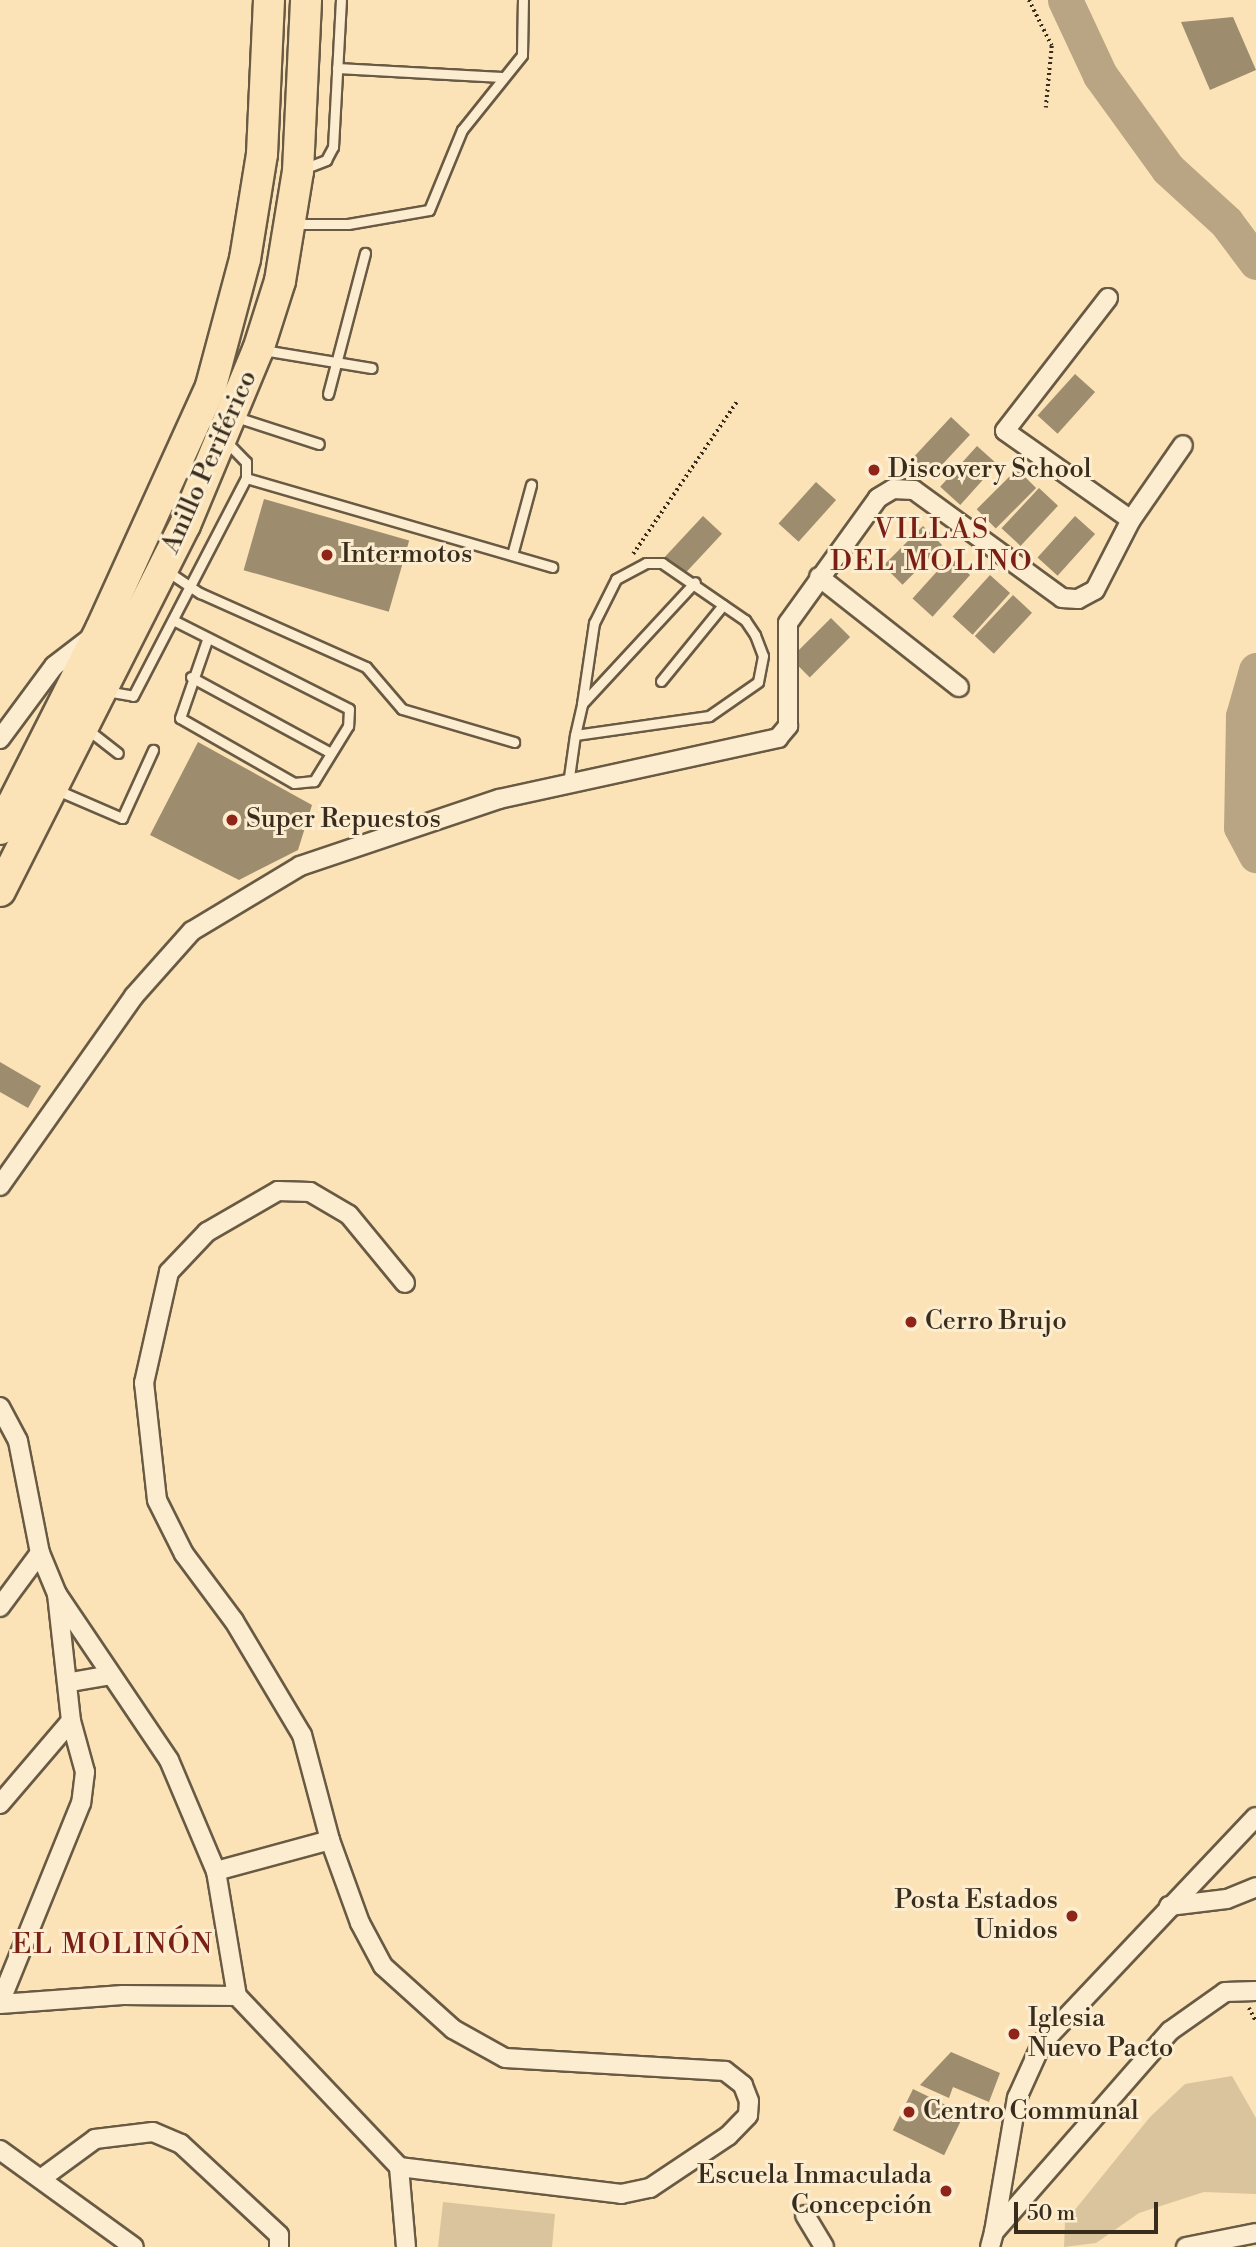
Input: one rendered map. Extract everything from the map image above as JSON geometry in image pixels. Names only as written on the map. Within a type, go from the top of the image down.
[{"type":"highway","name":"Anillo Periférico","points":[[0,829],[101,629],[211,386],[238,285],[262,154],[269,0]]},
{"type":"highway","name":"Anillo Periférico","points":[[0,891],[163,568],[230,428],[258,349],[290,223],[298,171],[306,0]]},
{"type":"street","points":[[1108,299],[1005,431],[1130,520]]},
{"type":"street","points":[[0,1186],[134,996],[192,931],[300,866],[499,799],[567,787],[778,738],[788,726],[788,623],[878,498],[892,489],[914,490],[1062,598],[1095,590],[1130,520],[1183,445]]},
{"type":"street","points":[[819,577],[959,687]]},
{"type":"street","points":[[0,740],[54,666],[101,629]]},
{"type":"street","points":[[400,2167],[621,2194],[650,2188],[728,2136],[748,2115],[749,2101],[743,2085],[725,2071],[505,2058],[453,2029],[383,1966],[360,1923],[330,1840],[302,1735],[241,1632],[184,1554],[157,1500],[144,1383],[169,1272],[207,1232],[278,1191],[310,1192],[349,1215],[405,1283]]},
{"type":"street","points":[[0,1407],[18,1441],[40,1553],[57,1594],[169,1760],[216,1871],[237,1996],[400,2167],[406,2247]]},
{"type":"street","points":[[0,1607],[40,1553]]},
{"type":"street","points":[[57,1594],[71,1682],[71,1721],[85,1772],[81,1803],[0,2003],[123,1995],[237,1996]]},
{"type":"street","points":[[71,1682],[110,1675]]},
{"type":"street","points":[[0,1804],[71,1721]]},
{"type":"street","points":[[992,2239],[1017,2098],[1042,2043],[1256,1816]]},
{"type":"street","points":[[216,1871],[330,1840]]},
{"type":"street","points":[[1169,1906],[1227,1899],[1256,1887]]},
{"type":"street","points":[[992,2239],[1170,2031],[1194,2008],[1248,1991]]},
{"type":"street","points":[[42,2178],[95,2139],[153,2132],[181,2144],[279,2235],[279,2247]]},
{"type":"street","points":[[0,2150],[134,2247]]},
{"type":"street","points":[[805,2215],[824,2247]]},
{"type":"street","points":[[1186,2247],[1256,2233]]},
{"type":"lane","points":[[298,171],[326,160],[333,147],[341,0]]},
{"type":"lane","points":[[290,223],[422,216],[462,130],[522,55],[523,0]]},
{"type":"lane","points":[[337,68],[502,77]]},
{"type":"lane","points":[[328,394],[365,253]]},
{"type":"lane","points":[[258,349],[372,368]]},
{"type":"lane","points":[[230,428],[319,444]]},
{"type":"lane","points":[[101,689],[133,696],[192,588],[246,478],[246,462],[230,428]]},
{"type":"lane","points":[[246,478],[552,567]]},
{"type":"lane","points":[[512,555],[531,485]]},
{"type":"lane","points":[[567,787],[575,735],[582,704],[594,624],[616,579],[646,563],[662,563],[695,582],[755,635],[764,656],[758,681],[709,716],[575,735]]},
{"type":"lane","points":[[163,568],[192,588],[366,667],[402,709],[514,742]]},
{"type":"lane","points":[[582,704],[695,582]]},
{"type":"lane","points":[[661,681],[723,605]]},
{"type":"lane","points":[[173,620],[207,640],[349,709],[348,726],[314,781],[294,783],[180,718],[191,677],[207,640]]},
{"type":"lane","points":[[191,677],[331,753]]},
{"type":"lane","points":[[83,726],[118,753]]},
{"type":"lane","points":[[52,788],[122,818],[153,750]]},
{"type":"path","points":[[1029,0],[1052,46],[1046,108]]},
{"type":"path","points":[[616,579],[738,400]]},
{"type":"shaded area","points":[[1232,2076],[1256,2118],[1256,2194],[1204,2192],[1139,2213],[1096,2243],[1064,2247],[1065,2222],[1150,2117],[1185,2084]]},
{"type":"shaded area","points":[[443,2202],[555,2214],[552,2247],[438,2247]]},
{"type":"building","points":[[1233,17],[1256,70],[1210,90],[1181,22]]},
{"type":"building","points":[[1075,374],[1095,392],[1058,434],[1038,416]]},
{"type":"building","points":[[951,417],[970,435],[932,476],[913,458]]},
{"type":"building","points":[[977,446],[997,464],[960,505],[940,487]]},
{"type":"building","points":[[1017,469],[1036,488],[996,528],[977,509]]},
{"type":"building","points":[[816,482],[836,500],[799,542],[779,524]]},
{"type":"building","points":[[1039,488],[1058,506],[1021,546],[1001,528]]},
{"type":"building","name":"Intermotos","points":[[264,499],[409,541],[389,612],[244,570]]},
{"type":"building","points":[[703,516],[722,534],[684,575],[665,557]]},
{"type":"building","points":[[1075,516],[1095,534],[1058,576],[1038,558]]},
{"type":"building","points":[[923,526],[942,545],[902,585],[883,566]]},
{"type":"building","points":[[950,557],[970,575],[933,617],[913,599]]},
{"type":"building","points":[[990,575],[1010,593],[973,635],[953,617]]},
{"type":"building","points":[[1013,595],[1032,613],[994,654],[975,636]]},
{"type":"building","points":[[831,618],[850,637],[810,677],[791,658]]},
{"type":"building","name":"Super Repuestos","points":[[198,742],[312,805],[298,850],[239,880],[150,835]]},
{"type":"building","points":[[0,1062],[41,1086],[28,1108],[0,1092]]},
{"type":"building","points":[[951,2052],[1000,2073],[989,2102],[953,2087],[949,2098],[920,2085]]},
{"type":"building","points":[[913,2089],[964,2114],[944,2155],[893,2130]]},
{"type":"waterway","points":[[1065,0],[1100,75],[1168,169],[1226,222],[1256,262]]},
{"type":"waterway","points":[[1256,670],[1243,716],[1241,827],[1256,855]]},
{"type":"place","name":"Discovery School","points":[[874,470]]},
{"type":"place","name":"Intermotos","points":[[327,555]]},
{"type":"place","name":"Super Repuestos","points":[[232,820]]},
{"type":"place","name":"Cerro Brujo","points":[[911,1322]]},
{"type":"place","name":"Posta Estados Unidos","points":[[1072,1916]]},
{"type":"place","name":"Iglesia Nuevo Pacto","points":[[1014,2034]]},
{"type":"place","name":"Centro Communal","points":[[909,2112]]},
{"type":"place","name":"Escuela Inmaculada Concepción","points":[[946,2191]]},
{"type":"district","name":"VILLAS DEL MOLINO","points":[[932,546]]},
{"type":"district","name":"EL MOLINÓN","points":[[113,1945]]}]
